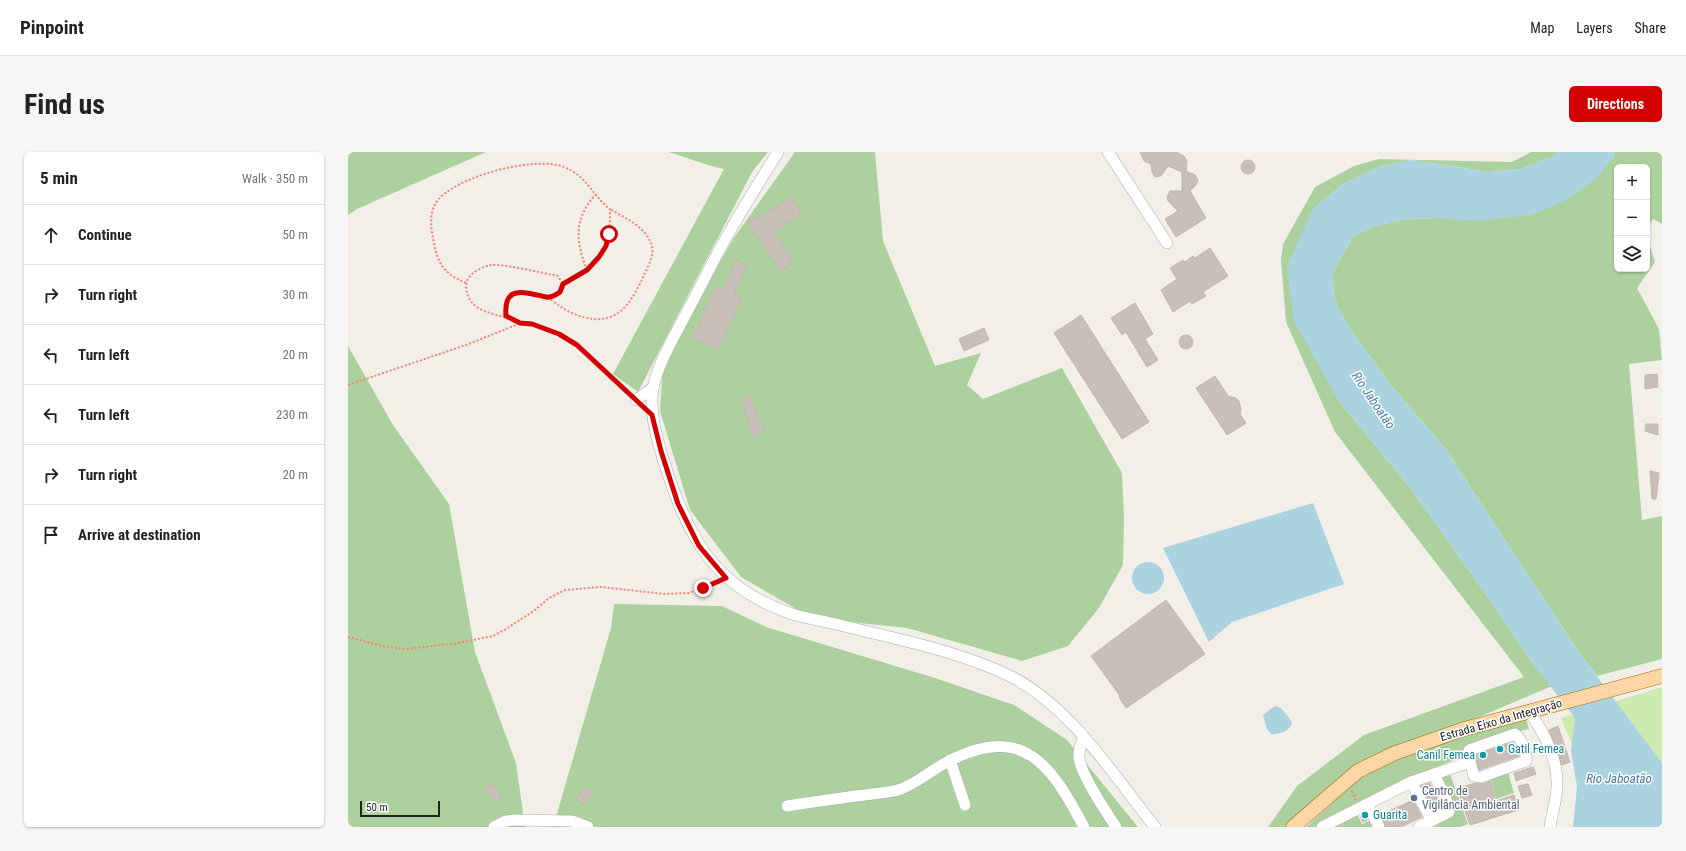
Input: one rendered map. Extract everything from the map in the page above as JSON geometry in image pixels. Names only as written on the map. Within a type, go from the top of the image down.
[{"type":"main road","name":"Estrada Eixo da Integração","points":[[1293,827],[1358,770],[1376,761],[1426,741],[1535,709],[1662,676]]},
{"type":"street","points":[[778,152],[732,226],[667,350],[653,388],[652,415],[661,451],[678,504],[699,546],[726,578],[754,598],[792,614],[917,644],[969,660],[1013,678],[1047,699],[1070,720],[1155,827]]},
{"type":"street","points":[[1108,152],[1167,242]]},
{"type":"street","points":[[636,400],[653,388]]},
{"type":"street","points":[[1535,709],[1539,726],[1556,772],[1556,794],[1550,827]]},
{"type":"street","points":[[1515,734],[1518,736],[1527,759],[1523,763],[1477,777],[1473,774],[1470,762],[1468,752],[1471,749],[1515,734]]},
{"type":"street","points":[[1084,737],[1079,751],[1079,760],[1092,788],[1116,827]]},
{"type":"street","points":[[787,806],[899,790],[917,781],[950,760],[988,748],[1007,746],[1023,750],[1039,761],[1049,772],[1073,807],[1084,827]]},
{"type":"street","points":[[950,760],[964,805]]},
{"type":"street","points":[[1322,827],[1411,782],[1470,762]]},
{"type":"street","points":[[1420,827],[1449,812],[1446,799],[1434,774]]},
{"type":"street","points":[[1411,782],[1432,822]]},
{"type":"street","points":[[1367,804],[1379,827]]},
{"type":"street","points":[[494,827],[515,820],[572,821],[588,827]]},
{"type":"path","points":[[466,283],[445,271],[436,250],[431,220],[435,204],[446,193],[479,175],[543,163],[562,166],[579,175],[610,209],[646,232],[652,246],[652,256],[635,294],[624,308],[613,315],[596,320],[589,319],[558,306],[548,297],[522,292],[508,297],[506,302],[506,316]]},
{"type":"path","points":[[587,270],[581,253],[579,224],[582,212],[595,194]]},
{"type":"path","points":[[548,297],[560,292],[563,284],[587,270],[599,257],[606,246],[609,234],[610,209]]},
{"type":"path","points":[[563,284],[558,276],[491,265],[479,269],[470,276],[466,283],[467,294],[473,304],[479,309],[506,316],[520,323],[532,324],[559,334],[577,345],[636,400]]},
{"type":"path","points":[[348,385],[466,345],[520,323]]},
{"type":"path","points":[[348,637],[387,647],[407,649],[458,643],[493,636],[535,610],[549,598],[565,590],[602,587],[666,594],[689,593],[726,578]]},
{"type":"green space","points":[[348,152],[486,152],[357,209],[348,215]]},
{"type":"green space","points":[[669,152],[768,152],[752,172],[638,392],[613,374],[724,169]]},
{"type":"green space","points":[[795,152],[875,152],[883,241],[935,366],[981,353],[967,385],[983,399],[1062,368],[1122,473],[1124,517],[1123,565],[1099,608],[1068,646],[1022,661],[907,628],[812,618],[741,577],[690,510],[660,411],[663,362],[733,239]]},
{"type":"green space","points":[[1531,152],[1559,152],[1554,156],[1520,169],[1488,172],[1411,160],[1381,166],[1343,184],[1312,210],[1338,400],[1412,490],[1531,661],[1552,686],[1376,761],[1299,827],[1268,827],[1297,786],[1364,735],[1524,677],[1335,432],[1286,322],[1281,260],[1283,244],[1315,187],[1354,166],[1379,159],[1512,162]]},
{"type":"green space","points":[[1614,152],[1662,152],[1662,224],[1653,219],[1650,224],[1650,164],[1614,164],[1614,272],[1648,272],[1637,288],[1659,329],[1662,360],[1629,364],[1642,520],[1662,516],[1662,659],[1597,676],[1578,651],[1445,448],[1395,390],[1355,336],[1339,310],[1334,295],[1332,274],[1353,236],[1375,226],[1400,220],[1434,218],[1613,158]]},
{"type":"green space","points":[[1650,246],[1655,262],[1650,269]]},
{"type":"green space","points":[[348,346],[393,425],[449,504],[475,652],[516,763],[525,827],[348,827]]},
{"type":"green space","points":[[614,604],[722,606],[766,627],[935,678],[1014,705],[1067,740],[1138,827],[553,827],[611,628]]},
{"type":"green space","points":[[1662,687],[1662,827],[1607,827],[1561,718]]},
{"type":"green space","points":[[1525,716],[1529,729],[1479,742],[1464,748],[1466,755],[1414,776],[1317,827],[1306,827],[1359,779],[1399,758],[1420,749]]},
{"type":"green space","points":[[1508,772],[1514,793],[1496,799],[1490,778]]},
{"type":"green space","points":[[1450,774],[1468,824],[1460,827],[1421,827],[1452,813],[1437,778]]},
{"type":"green space","points":[[1357,814],[1362,824],[1371,820],[1375,827],[1332,827]]},
{"type":"water","name":"Rio Jaboatão","points":[[1559,152],[1614,152],[1613,158],[1597,178],[1567,200],[1531,215],[1475,221],[1434,218],[1400,220],[1375,226],[1353,236],[1332,274],[1334,295],[1339,310],[1355,336],[1395,390],[1445,448],[1578,651],[1662,763],[1662,827],[1573,827],[1577,786],[1571,751],[1575,718],[1531,661],[1412,490],[1338,400],[1294,321],[1287,267],[1312,210],[1343,184],[1381,166],[1411,160],[1488,172],[1520,169],[1554,156]]},
{"type":"water","points":[[1313,503],[1344,584],[1232,622],[1209,642],[1163,548]]},
{"type":"water","points":[[1145,562],[1151,562],[1161,569],[1164,578],[1163,584],[1157,591],[1151,594],[1145,594],[1135,587],[1132,581],[1132,575],[1139,565]]},
{"type":"water","points":[[1275,706],[1281,708],[1292,722],[1289,728],[1284,732],[1271,734],[1267,729],[1263,715]]},
{"type":"building","points":[[1140,152],[1176,152],[1184,156],[1187,161],[1186,171],[1195,175],[1198,180],[1196,185],[1190,191],[1206,218],[1176,237],[1165,219],[1178,211],[1168,201],[1167,197],[1170,191],[1182,191],[1182,172],[1168,166],[1161,176],[1155,177],[1152,172],[1151,164],[1144,161]]},
{"type":"building","points":[[1248,160],[1253,162],[1255,167],[1253,172],[1248,174],[1243,172],[1241,167],[1243,162]]},
{"type":"building","points":[[791,197],[802,214],[774,232],[793,263],[780,271],[748,222],[756,216],[758,219]]},
{"type":"building","points":[[1210,248],[1228,276],[1203,292],[1206,296],[1192,304],[1190,301],[1173,312],[1161,290],[1177,279],[1170,268],[1183,260],[1185,262],[1193,256],[1195,258]]},
{"type":"building","points":[[736,260],[747,265],[734,293],[742,297],[718,350],[693,338],[716,287],[722,290]]},
{"type":"building","points":[[1135,303],[1153,334],[1145,339],[1158,360],[1147,367],[1126,332],[1122,335],[1111,318]]},
{"type":"building","points":[[1081,315],[1149,422],[1122,439],[1054,333]]},
{"type":"building","points":[[984,328],[989,340],[964,351],[959,339]]},
{"type":"building","points":[[1186,335],[1191,337],[1193,342],[1191,347],[1186,349],[1181,347],[1179,342],[1181,337]]},
{"type":"building","points":[[1657,374],[1658,387],[1645,389],[1645,375]]},
{"type":"building","points":[[1215,376],[1228,396],[1236,398],[1239,401],[1241,409],[1240,414],[1246,423],[1227,435],[1196,388]]},
{"type":"building","points":[[751,396],[764,432],[753,436],[741,400]]},
{"type":"building","points":[[1646,424],[1658,424],[1658,435],[1645,431]]},
{"type":"building","points":[[1650,471],[1659,473],[1656,499],[1652,499]]},
{"type":"building","points":[[1166,600],[1205,654],[1126,708],[1119,697],[1120,696],[1091,656]]},
{"type":"building","points":[[1558,726],[1570,762],[1562,765],[1549,730]]},
{"type":"building","points":[[1513,742],[1519,756],[1479,770],[1475,755]]},
{"type":"building","points":[[1533,767],[1536,774],[1516,781],[1514,773]]},
{"type":"building","points":[[1490,781],[1496,801],[1514,795],[1518,810],[1470,825],[1457,789],[1475,783],[1483,784]]},
{"type":"building","points":[[491,783],[502,796],[497,802],[484,790]]},
{"type":"building","points":[[1430,783],[1441,807],[1434,810],[1421,786]]},
{"type":"building","points":[[1528,784],[1532,795],[1522,798],[1518,786]]},
{"type":"building","points":[[585,787],[595,792],[584,804],[576,800]]},
{"type":"building","points":[[1413,800],[1422,817],[1401,827],[1386,827],[1381,815]]},
{"type":"building","points":[[1364,814],[1367,820],[1363,822],[1360,816]]},
{"type":"place","name":"Gatil Femea","points":[[1500,749]]},
{"type":"place","name":"Canil Femea","points":[[1483,755]]},
{"type":"place","name":"Centro de Vigilância Ambiental","points":[[1414,798]]},
{"type":"place","name":"Guarita","points":[[1365,815]]},
{"type":"route","points":[[609,234],[606,246],[599,257],[587,270],[574,279],[563,284],[563,288],[560,292],[548,297],[522,292],[513,294],[508,297],[506,302],[506,316],[520,323],[532,324],[559,334],[577,345],[618,385],[652,415],[661,451],[678,504],[699,546],[726,578],[703,588]]}]
